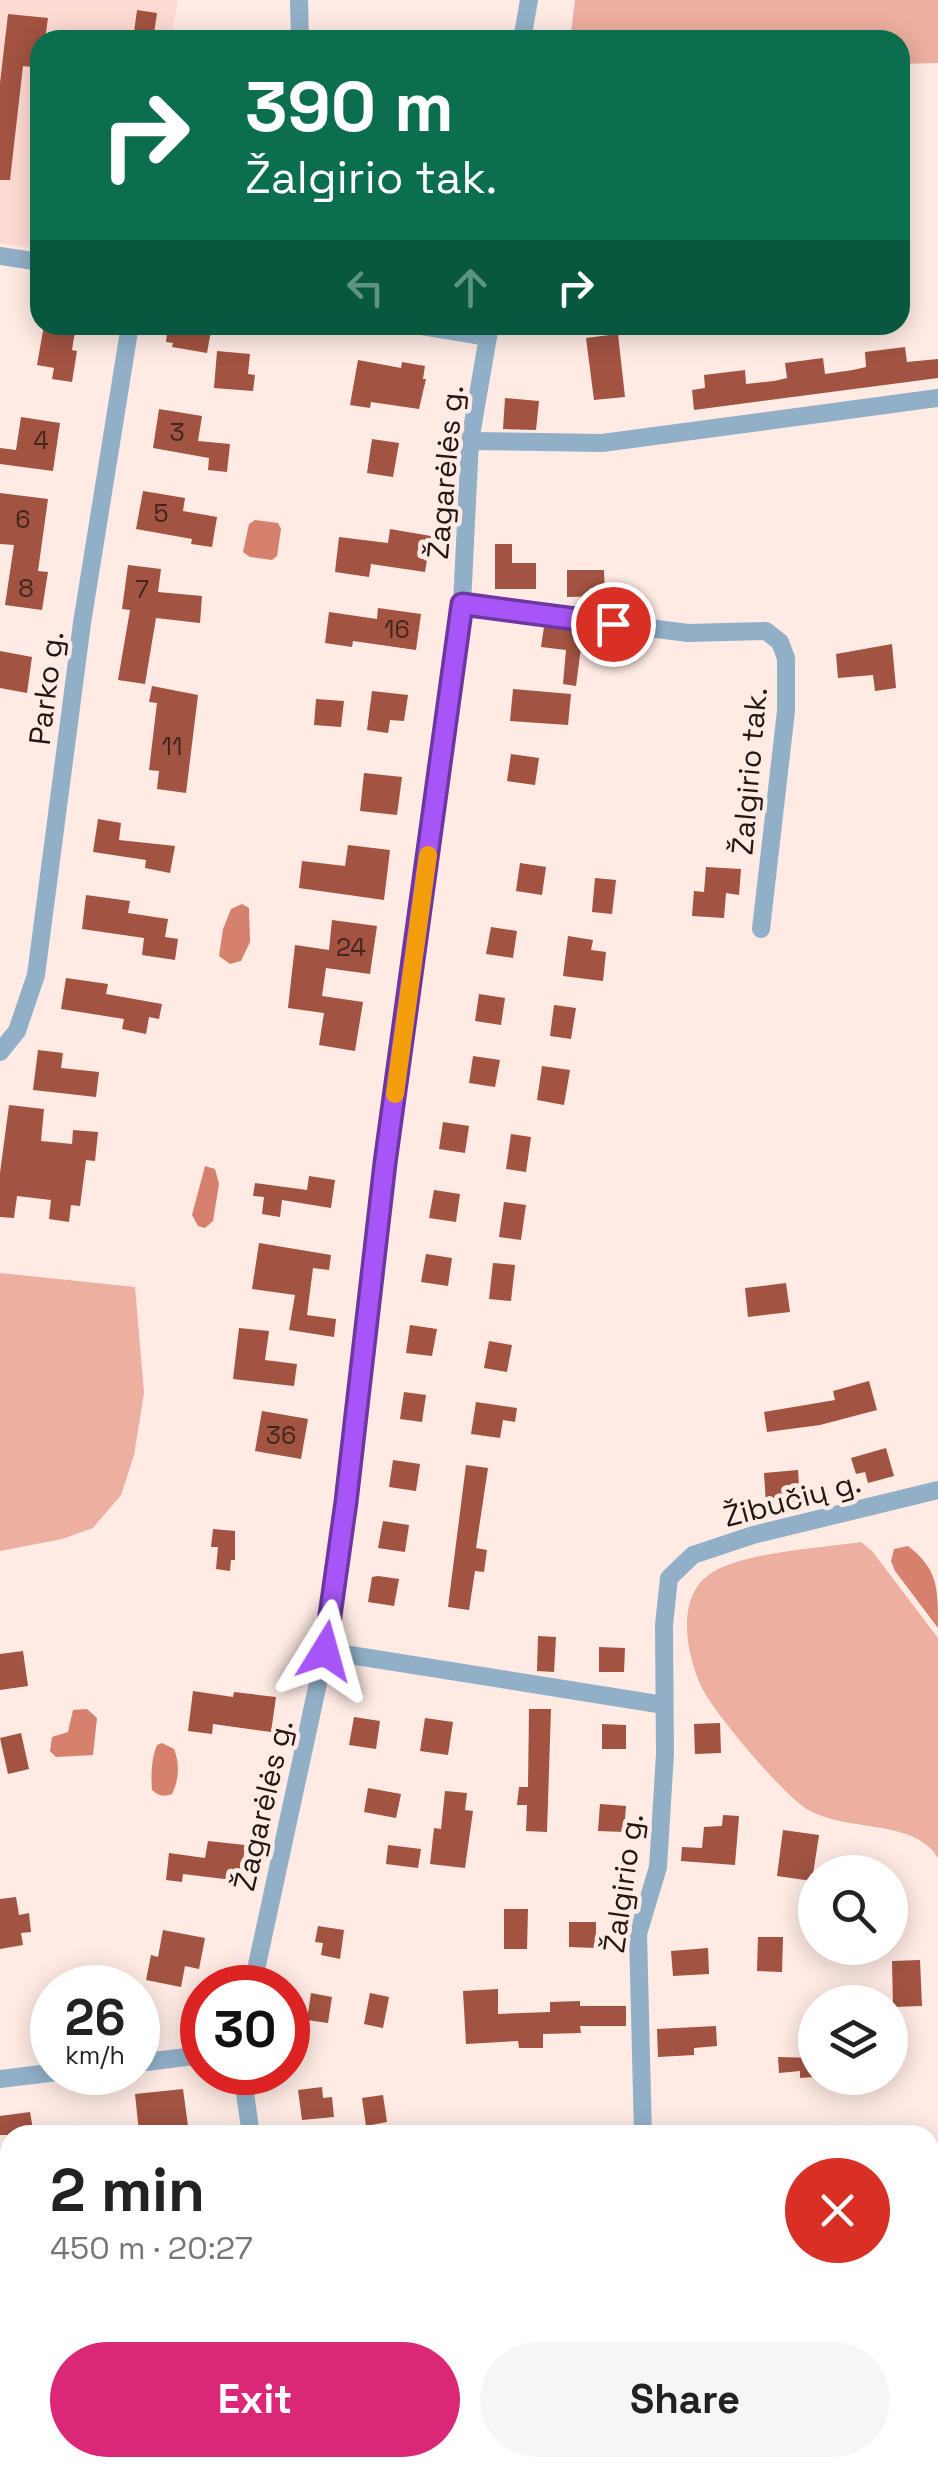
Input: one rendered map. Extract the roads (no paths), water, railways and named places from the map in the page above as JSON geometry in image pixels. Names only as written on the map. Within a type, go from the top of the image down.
[{"type":"street","points":[[299,0],[300,30]]},
{"type":"street","points":[[524,30],[528,0]]},
{"type":"street","points":[[0,256],[30,260]]},
{"type":"street","name":"Parko g.","points":[[0,1052],[17,1031],[36,975],[82,623],[128,335]]},
{"type":"street","name":"Žagarėlės g.","points":[[257,1965],[325,1651],[385,1163],[462,604],[470,441],[488,335]]},
{"type":"street","points":[[470,441],[602,443],[938,398]]},
{"type":"street","name":"Žalgirio tak.","points":[[462,604],[688,633],[766,631],[780,642],[786,658],[786,712],[761,929]]},
{"type":"street","name":"Žibučių g.","points":[[669,1578],[693,1555],[753,1534],[938,1490]]},
{"type":"street","name":"Žalgirio g.","points":[[644,2125],[638,1934],[658,1866],[665,1754],[664,1625],[669,1578]]},
{"type":"street","points":[[325,1651],[664,1705]]},
{"type":"street","points":[[0,2080],[30,2076]]},
{"type":"street","points":[[245,2095],[249,2125]]}]
